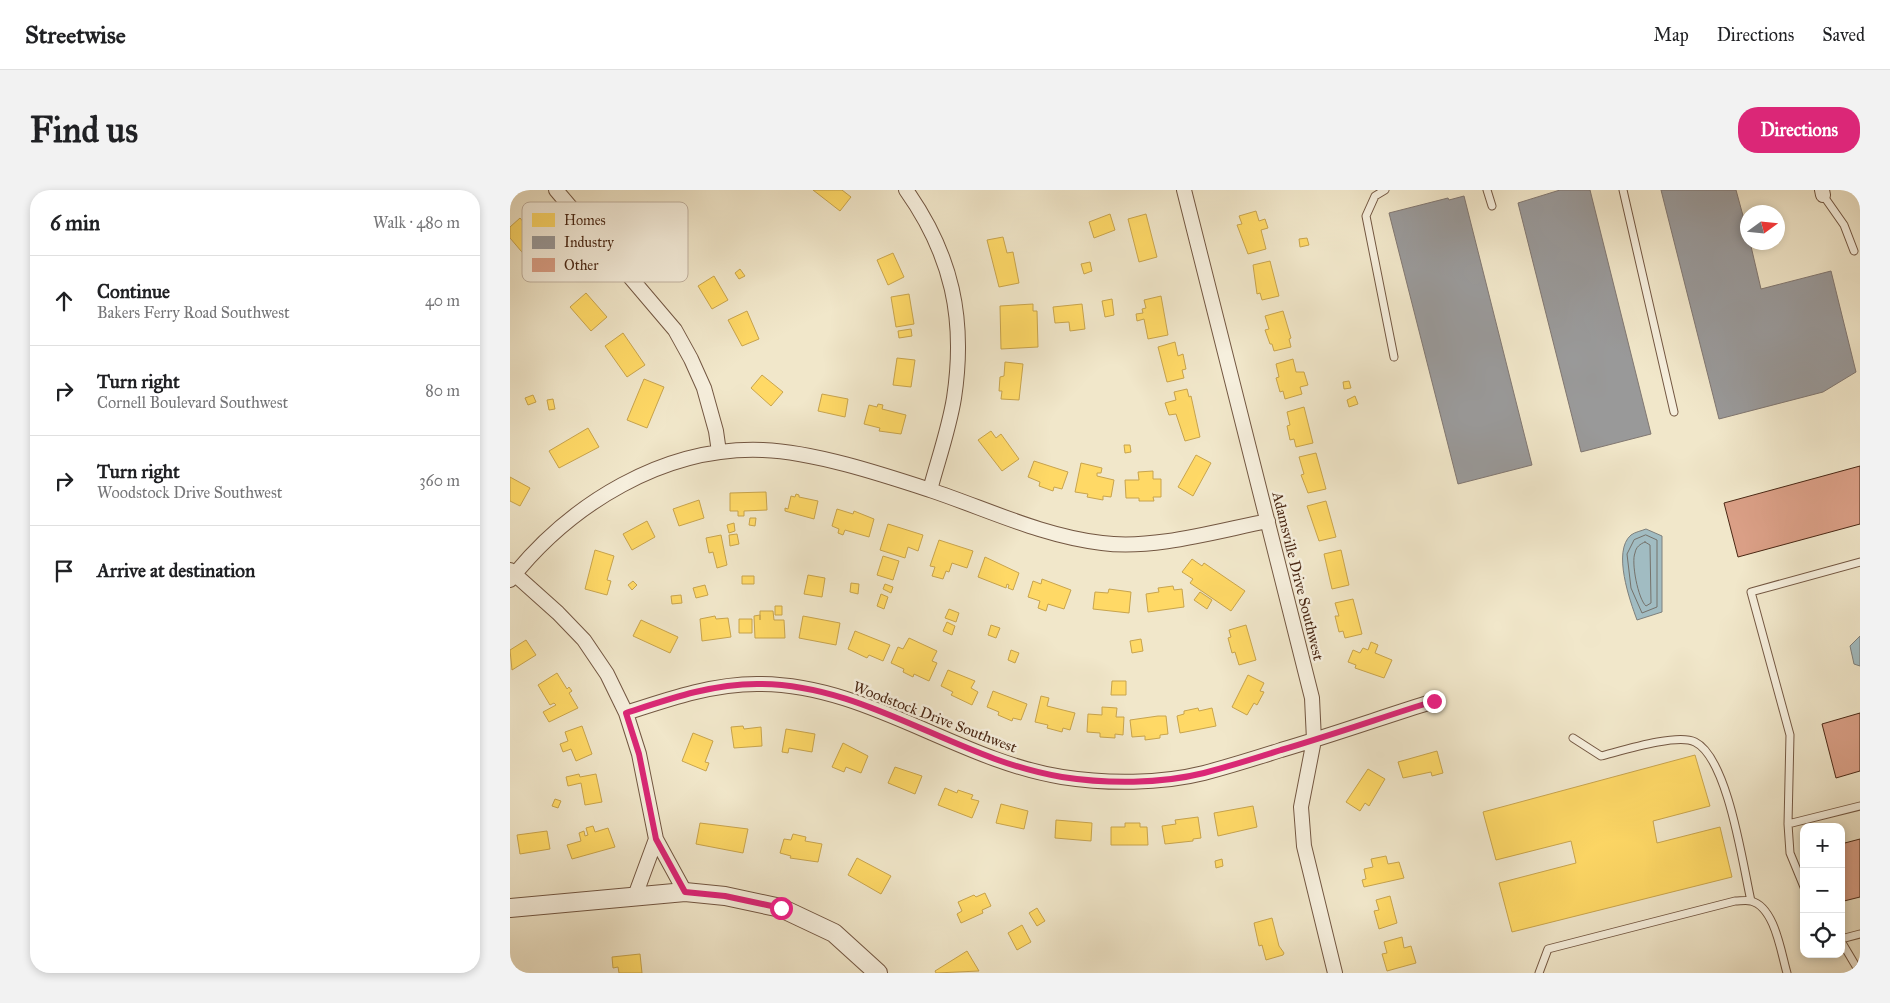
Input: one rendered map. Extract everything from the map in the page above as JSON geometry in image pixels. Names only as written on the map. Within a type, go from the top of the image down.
[{"type":"street","points":[[556,190],[566,202]]},
{"type":"street","points":[[906,190],[926,218],[938,243],[948,272],[956,310],[958,335],[954,399],[930,490]]},
{"type":"street","name":"Adamsville Drive Southwest","points":[[1184,190],[1189,202],[1312,698],[1314,740],[1301,807],[1304,846],[1336,973]]},
{"type":"street","points":[[634,282],[675,330],[692,359],[704,388],[716,431],[719,452]]},
{"type":"street","points":[[685,892],[656,839],[639,754],[626,713],[607,674],[584,640],[558,612],[511,575],[553,531],[600,497],[661,467],[719,452],[762,450],[805,454],[930,490],[1046,532],[1104,544],[1167,542],[1268,521]]},
{"type":"street","name":"Woodstock Drive Southwest","points":[[626,713],[680,695],[714,688],[757,684],[796,687],[853,700],[967,750],[1007,764],[1062,777],[1111,781],[1160,780],[1202,774],[1434,701]]},
{"type":"street","points":[[635,896],[656,839]]},
{"type":"street","points":[[510,908],[685,892],[725,896],[781,908],[834,933],[878,973]]},
{"type":"lane","points":[[1385,190],[1376,196],[1366,216],[1394,357]]},
{"type":"lane","points":[[1487,190],[1492,206]]},
{"type":"lane","points":[[1623,190],[1674,412]]},
{"type":"lane","points":[[1822,192],[1844,225],[1854,252]]},
{"type":"lane","points":[[1800,877],[1790,853],[1788,824],[1790,735],[1751,592],[1860,562]]},
{"type":"lane","points":[[1573,738],[1601,756],[1674,740],[1696,742],[1714,761],[1724,782],[1751,901]]},
{"type":"lane","points":[[1788,824],[1860,806]]},
{"type":"lane","points":[[1540,973],[1548,949],[1735,901],[1751,901],[1758,905],[1774,924],[1786,973]]},
{"type":"lane","points":[[1845,939],[1860,934]]},
{"type":"lane","points":[[1845,947],[1860,973]]},
{"type":"water","points":[[1646,529],[1662,536],[1662,612],[1637,620],[1624,576],[1623,552],[1626,542],[1631,535]]},
{"type":"water","points":[[1860,636],[1860,666],[1854,664],[1850,646]]},
{"type":"building: Homes","points":[[813,190],[842,190],[851,197],[840,211]]},
{"type":"building: Homes","points":[[1256,211],[1259,221],[1265,219],[1268,228],[1261,230],[1266,249],[1248,254],[1237,225],[1242,224],[1239,216]]},
{"type":"building: Homes","points":[[1110,214],[1115,230],[1094,238],[1089,222]]},
{"type":"building: Homes","points":[[1146,214],[1157,257],[1139,262],[1128,219]]},
{"type":"building: Homes","points":[[520,218],[522,220],[522,252],[510,238],[510,227]]},
{"type":"building: Homes","points":[[1003,237],[1007,253],[1013,252],[1019,283],[999,287],[987,240]]},
{"type":"building: Homes","points":[[1307,238],[1309,245],[1300,247],[1299,239]]},
{"type":"building: Homes","points":[[893,253],[904,277],[888,285],[877,260]]},
{"type":"building: Homes","points":[[1270,261],[1279,296],[1262,300],[1260,293],[1257,294],[1253,265]]},
{"type":"building: Homes","points":[[1090,262],[1092,271],[1084,274],[1081,264]]},
{"type":"building: Homes","points":[[740,269],[745,276],[739,279],[735,273]]},
{"type":"building: Homes","points":[[714,276],[728,300],[712,309],[698,286]]},
{"type":"building: Homes","points":[[586,293],[607,317],[591,331],[570,307]]},
{"type":"building: Homes","points":[[909,294],[914,324],[896,327],[891,297]]},
{"type":"building: Homes","points":[[1161,296],[1168,335],[1148,339],[1144,319],[1137,321],[1136,314],[1143,313],[1142,309],[1146,308],[1144,300]]},
{"type":"building: Homes","points":[[1112,299],[1114,315],[1105,317],[1102,301]]},
{"type":"building: Homes","points":[[1033,304],[1033,311],[1037,311],[1038,347],[1001,349],[1000,306]]},
{"type":"building: Homes","points":[[1082,304],[1085,329],[1070,331],[1069,322],[1055,323],[1053,307]]},
{"type":"building: Homes","points":[[747,311],[759,339],[742,346],[728,320]]},
{"type":"building: Homes","points":[[1283,311],[1291,338],[1289,339],[1291,347],[1274,351],[1265,330],[1269,329],[1265,316]]},
{"type":"building: Homes","points":[[911,329],[912,336],[899,338],[898,331]]},
{"type":"building: Homes","points":[[623,333],[645,365],[627,377],[605,346]]},
{"type":"building: Homes","points":[[1175,342],[1178,356],[1183,354],[1186,369],[1182,370],[1184,378],[1167,382],[1158,347]]},
{"type":"building: Homes","points":[[897,358],[915,360],[911,387],[893,385]]},
{"type":"building: Homes","points":[[1293,359],[1296,372],[1304,372],[1308,385],[1300,387],[1302,394],[1285,399],[1283,391],[1280,392],[1276,378],[1279,377],[1276,364]]},
{"type":"building: Homes","points":[[1005,362],[1023,364],[1019,400],[1001,399],[1002,391],[999,391],[1000,377],[1004,376]]},
{"type":"building: Homes","points":[[762,375],[783,392],[771,406],[751,388]]},
{"type":"building: Homes","points":[[644,379],[664,387],[647,428],[627,420]]},
{"type":"building: Homes","points":[[1349,381],[1351,388],[1344,389],[1343,382]]},
{"type":"building: Homes","points":[[1187,389],[1189,397],[1191,396],[1200,437],[1185,441],[1176,414],[1169,415],[1165,403],[1176,400],[1174,392]]},
{"type":"building: Homes","points":[[822,394],[848,399],[845,417],[818,411]]},
{"type":"building: Homes","points":[[533,395],[536,402],[528,405],[525,398]]},
{"type":"building: Homes","points":[[1355,396],[1358,404],[1349,407],[1347,400]]},
{"type":"building: Homes","points":[[553,399],[555,409],[549,410],[547,400]]},
{"type":"building: Homes","points":[[878,404],[883,405],[882,409],[906,415],[901,434],[879,431],[880,428],[864,424],[869,405],[877,407]]},
{"type":"building: Homes","points":[[1304,407],[1313,443],[1296,447],[1294,439],[1290,440],[1287,426],[1290,425],[1287,412]]},
{"type":"building: Homes","points":[[588,428],[599,447],[559,468],[549,451]]},
{"type":"building: Homes","points":[[991,431],[996,438],[1001,434],[1019,459],[1002,471],[978,440]]},
{"type":"building: Homes","points":[[1124,445],[1130,445],[1131,452],[1125,453]]},
{"type":"building: Homes","points":[[1316,453],[1326,489],[1308,493],[1301,475],[1304,474],[1299,457]]},
{"type":"building: Homes","points":[[1196,455],[1211,463],[1193,496],[1178,487]]},
{"type":"building: Homes","points":[[1034,461],[1068,472],[1062,489],[1054,487],[1053,491],[1039,486],[1040,482],[1028,477]]},
{"type":"building: Homes","points":[[1081,463],[1102,468],[1101,473],[1097,473],[1097,476],[1114,480],[1111,497],[1103,496],[1103,500],[1087,497],[1088,494],[1075,492]]},
{"type":"building: Homes","points":[[1153,471],[1153,479],[1161,479],[1161,497],[1153,497],[1154,501],[1139,501],[1139,498],[1126,498],[1125,480],[1139,480],[1138,472]]},
{"type":"building: Homes","points":[[510,477],[530,488],[520,506],[510,501]]},
{"type":"building: Homes","points":[[766,492],[767,510],[744,511],[744,516],[738,516],[738,511],[730,511],[730,493]]},
{"type":"building: Homes","points":[[796,494],[799,497],[818,501],[814,519],[785,511],[785,508],[788,509],[791,496],[795,497]]},
{"type":"building: Homes","points":[[699,500],[704,518],[679,526],[673,509]]},
{"type":"building: Homes","points":[[1326,501],[1336,537],[1319,541],[1307,506]]},
{"type":"building: Homes","points":[[837,509],[853,514],[854,511],[874,519],[869,537],[845,530],[843,535],[838,533],[839,529],[832,526]]},
{"type":"building: Homes","points":[[750,518],[756,518],[755,526],[749,525]]},
{"type":"building: Homes","points":[[647,521],[655,537],[632,550],[623,534]]},
{"type":"building: Homes","points":[[734,523],[735,531],[729,533],[727,525]]},
{"type":"building: Homes","points":[[888,524],[923,535],[918,551],[908,547],[905,558],[880,550]]},
{"type":"building: Homes","points":[[737,534],[739,544],[730,546],[729,535]]},
{"type":"building: Homes","points":[[721,535],[727,565],[717,568],[713,552],[709,553],[706,538]]},
{"type":"building: Homes","points":[[939,540],[973,551],[967,568],[952,563],[949,572],[946,571],[943,579],[932,576],[935,567],[930,566]]},
{"type":"building: Homes","points":[[595,550],[614,556],[607,580],[611,581],[607,595],[585,589]]},
{"type":"building: Homes","points":[[1341,550],[1349,585],[1332,589],[1324,554]]},
{"type":"building: Homes","points":[[883,556],[899,561],[893,580],[877,575]]},
{"type":"building: Homes","points":[[985,557],[1019,573],[1013,590],[1008,588],[1009,585],[1007,584],[1006,588],[978,577]]},
{"type":"building: Homes","points":[[1192,559],[1202,566],[1204,563],[1245,591],[1231,611],[1190,583],[1193,579],[1182,572]]},
{"type":"building: Homes","points":[[808,575],[825,578],[822,597],[804,594]]},
{"type":"building: Homes","points":[[742,576],[754,576],[754,584],[742,584]]},
{"type":"building: Homes","points":[[1042,579],[1071,590],[1064,609],[1048,604],[1046,611],[1038,608],[1040,601],[1028,597],[1033,581],[1041,584]]},
{"type":"building: Homes","points":[[633,581],[637,585],[632,590],[628,585]]},
{"type":"building: Homes","points":[[851,583],[859,584],[858,594],[850,592]]},
{"type":"building: Homes","points":[[885,584],[893,587],[891,593],[883,589]]},
{"type":"building: Homes","points":[[705,585],[708,595],[696,598],[693,588]]},
{"type":"building: Homes","points":[[1173,586],[1174,590],[1182,589],[1184,607],[1148,612],[1146,594],[1159,592],[1158,588]]},
{"type":"building: Homes","points":[[1109,589],[1131,592],[1129,613],[1093,609],[1095,592],[1108,593]]},
{"type":"building: Homes","points":[[1200,592],[1212,600],[1207,609],[1194,600]]},
{"type":"building: Homes","points":[[881,594],[888,597],[884,609],[877,606]]},
{"type":"building: Homes","points":[[681,595],[682,603],[672,604],[671,596]]},
{"type":"building: Homes","points":[[1353,599],[1362,634],[1345,638],[1343,631],[1339,632],[1335,616],[1339,616],[1335,603]]},
{"type":"building: Homes","points":[[775,606],[782,606],[782,615],[775,615]]},
{"type":"building: Homes","points":[[949,609],[959,613],[956,622],[945,618]]},
{"type":"building: Homes","points":[[760,611],[773,611],[774,620],[784,620],[785,638],[755,638],[754,616],[760,615]]},
{"type":"building: Homes","points":[[715,616],[716,619],[728,618],[731,637],[702,641],[700,619]]},
{"type":"building: Homes","points":[[803,616],[840,623],[836,645],[799,638]]},
{"type":"building: Homes","points":[[739,619],[752,619],[752,633],[739,633]]},
{"type":"building: Homes","points":[[641,620],[678,637],[670,653],[633,636]]},
{"type":"building: Homes","points":[[947,622],[955,626],[952,635],[943,631]]},
{"type":"building: Homes","points":[[991,625],[1000,628],[996,638],[988,635]]},
{"type":"building: Homes","points":[[1246,625],[1256,660],[1239,665],[1235,652],[1232,653],[1228,638],[1231,637],[1229,630]]},
{"type":"building: Homes","points":[[855,631],[890,645],[883,661],[869,655],[867,658],[848,649]]},
{"type":"building: Homes","points":[[909,638],[937,651],[932,661],[937,663],[929,681],[914,674],[913,677],[903,672],[904,669],[891,663],[898,647],[903,649]]},
{"type":"building: Homes","points":[[1141,639],[1143,651],[1132,653],[1130,641]]},
{"type":"building: Homes","points":[[526,640],[536,655],[512,670],[510,650]]},
{"type":"building: Homes","points":[[1371,642],[1378,645],[1375,653],[1392,660],[1384,678],[1355,668],[1356,665],[1348,662],[1353,650],[1360,653],[1363,648],[1368,650]]},
{"type":"building: Homes","points":[[1011,650],[1019,653],[1015,663],[1008,660]]},
{"type":"building: Homes","points":[[948,670],[975,681],[971,688],[978,692],[972,705],[951,695],[953,692],[941,686]]},
{"type":"building: Homes","points":[[557,673],[567,689],[569,687],[572,691],[569,693],[578,708],[549,722],[543,712],[556,705],[554,703],[550,705],[538,685]]},
{"type":"building: Homes","points":[[1248,675],[1264,683],[1260,691],[1264,692],[1257,705],[1254,703],[1247,715],[1232,707]]},
{"type":"building: Homes","points":[[1112,681],[1126,681],[1126,695],[1111,695]]},
{"type":"building: Homes","points":[[993,691],[1027,704],[1021,720],[1013,718],[1012,721],[998,715],[999,712],[987,707]]},
{"type":"building: Homes","points":[[1041,696],[1049,698],[1047,706],[1075,713],[1070,730],[1063,728],[1062,732],[1047,728],[1048,725],[1035,722]]},
{"type":"building: Homes","points":[[1102,707],[1117,708],[1116,717],[1124,717],[1123,735],[1115,734],[1115,738],[1100,737],[1100,733],[1087,732],[1088,714],[1102,715]]},
{"type":"building: Homes","points":[[1198,708],[1199,711],[1212,708],[1216,726],[1180,733],[1177,716],[1184,714],[1184,711]]},
{"type":"building: Homes","points":[[1166,716],[1168,734],[1160,735],[1160,738],[1145,740],[1145,736],[1132,737],[1130,720]]},
{"type":"building: Homes","points":[[582,726],[592,754],[576,761],[571,749],[563,752],[560,744],[568,741],[565,732]]},
{"type":"building: Homes","points":[[743,726],[744,729],[761,727],[762,746],[734,748],[731,727]]},
{"type":"building: Homes","points":[[786,729],[815,734],[812,752],[789,748],[788,753],[782,752]]},
{"type":"building: Homes","points":[[693,733],[713,741],[705,762],[709,763],[706,771],[682,761]]},
{"type":"building: Homes","points":[[843,743],[868,756],[861,773],[846,767],[844,772],[832,767]]},
{"type":"building: Homes","points":[[1437,751],[1443,773],[1432,776],[1431,772],[1403,778],[1398,762]]},
{"type":"building: Homes","points":[[1695,755],[1710,806],[1653,821],[1657,843],[1720,827],[1732,877],[1512,932],[1499,883],[1576,863],[1571,841],[1496,860],[1483,812]]},
{"type":"building: Homes","points":[[895,767],[922,776],[915,794],[888,783]]},
{"type":"building: Homes","points":[[1368,769],[1385,779],[1369,806],[1365,803],[1360,811],[1346,802]]},
{"type":"building: Homes","points":[[579,774],[580,777],[596,774],[602,802],[585,805],[581,783],[568,786],[566,777]]},
{"type":"building: Homes","points":[[945,788],[957,793],[958,790],[973,795],[971,799],[979,801],[972,818],[938,805]]},
{"type":"building: Homes","points":[[555,799],[561,801],[558,808],[552,806]]},
{"type":"building: Homes","points":[[1001,804],[1028,811],[1024,829],[996,823]]},
{"type":"building: Homes","points":[[1253,806],[1257,827],[1218,836],[1214,813]]},
{"type":"building: Homes","points":[[1198,817],[1201,838],[1193,839],[1193,841],[1165,844],[1162,826],[1176,824],[1175,820]]},
{"type":"building: Homes","points":[[1056,820],[1092,823],[1091,841],[1055,838]]},
{"type":"building: Homes","points":[[700,823],[748,829],[743,853],[696,844]]},
{"type":"building: Homes","points":[[1125,823],[1140,823],[1140,827],[1147,827],[1148,845],[1111,845],[1111,827],[1125,827]]},
{"type":"building: Homes","points":[[593,826],[595,832],[608,828],[615,847],[572,859],[567,845],[581,841],[579,833],[584,831],[585,836],[588,835],[586,828]]},
{"type":"building: Homes","points":[[547,831],[550,849],[520,854],[517,835]]},
{"type":"building: Homes","points":[[793,834],[806,837],[805,841],[822,844],[818,862],[790,858],[791,856],[780,853],[784,839],[791,840]]},
{"type":"building: Homes","points":[[1386,856],[1388,864],[1399,862],[1404,878],[1364,887],[1362,880],[1366,879],[1364,869],[1373,867],[1371,859]]},
{"type":"building: Homes","points":[[857,858],[891,876],[881,894],[848,875]]},
{"type":"building: Homes","points":[[1222,859],[1223,866],[1216,868],[1215,861]]},
{"type":"building: Homes","points":[[985,893],[991,906],[982,910],[983,913],[961,923],[957,914],[962,911],[958,902],[974,895],[976,897]]},
{"type":"building: Homes","points":[[1390,896],[1397,923],[1379,929],[1374,911],[1379,910],[1376,900]]},
{"type":"building: Homes","points":[[1037,908],[1045,921],[1037,926],[1029,913]]},
{"type":"building: Homes","points":[[1272,918],[1279,946],[1284,953],[1283,955],[1266,960],[1262,945],[1259,946],[1254,923]]},
{"type":"building: Homes","points":[[1022,925],[1031,942],[1017,950],[1008,933]]},
{"type":"building: Homes","points":[[1402,937],[1404,948],[1411,946],[1416,963],[1387,971],[1382,954],[1387,953],[1384,942]]},
{"type":"building: Homes","points":[[967,951],[979,971],[936,973],[935,971]]},
{"type":"building: Homes","points":[[640,954],[642,973],[619,973],[618,967],[613,968],[612,957]]},
{"type":"building: Industry","points":[[1560,190],[1590,190],[1651,434],[1581,452],[1518,203]]},
{"type":"building: Industry","points":[[1661,190],[1736,190],[1740,205],[1740,250],[1752,250],[1761,289],[1831,271],[1856,372],[1823,392],[1719,419]]},
{"type":"building: Industry","points":[[1464,196],[1532,465],[1458,484],[1389,213],[1448,198],[1449,200]]},
{"type":"building: Other","points":[[1860,466],[1860,524],[1738,557],[1724,503]]},
{"type":"building: Other","points":[[1860,713],[1860,771],[1836,778],[1822,724]]},
{"type":"building: Other","points":[[1860,839],[1860,897],[1845,901],[1845,868],[1845,843]]},
{"type":"route","points":[[781,908],[725,896],[685,892],[656,839],[639,754],[626,713],[680,695],[714,688],[757,684],[796,687],[853,700],[967,750],[1007,764],[1062,777],[1111,781],[1160,780],[1202,774],[1434,701]]}]
